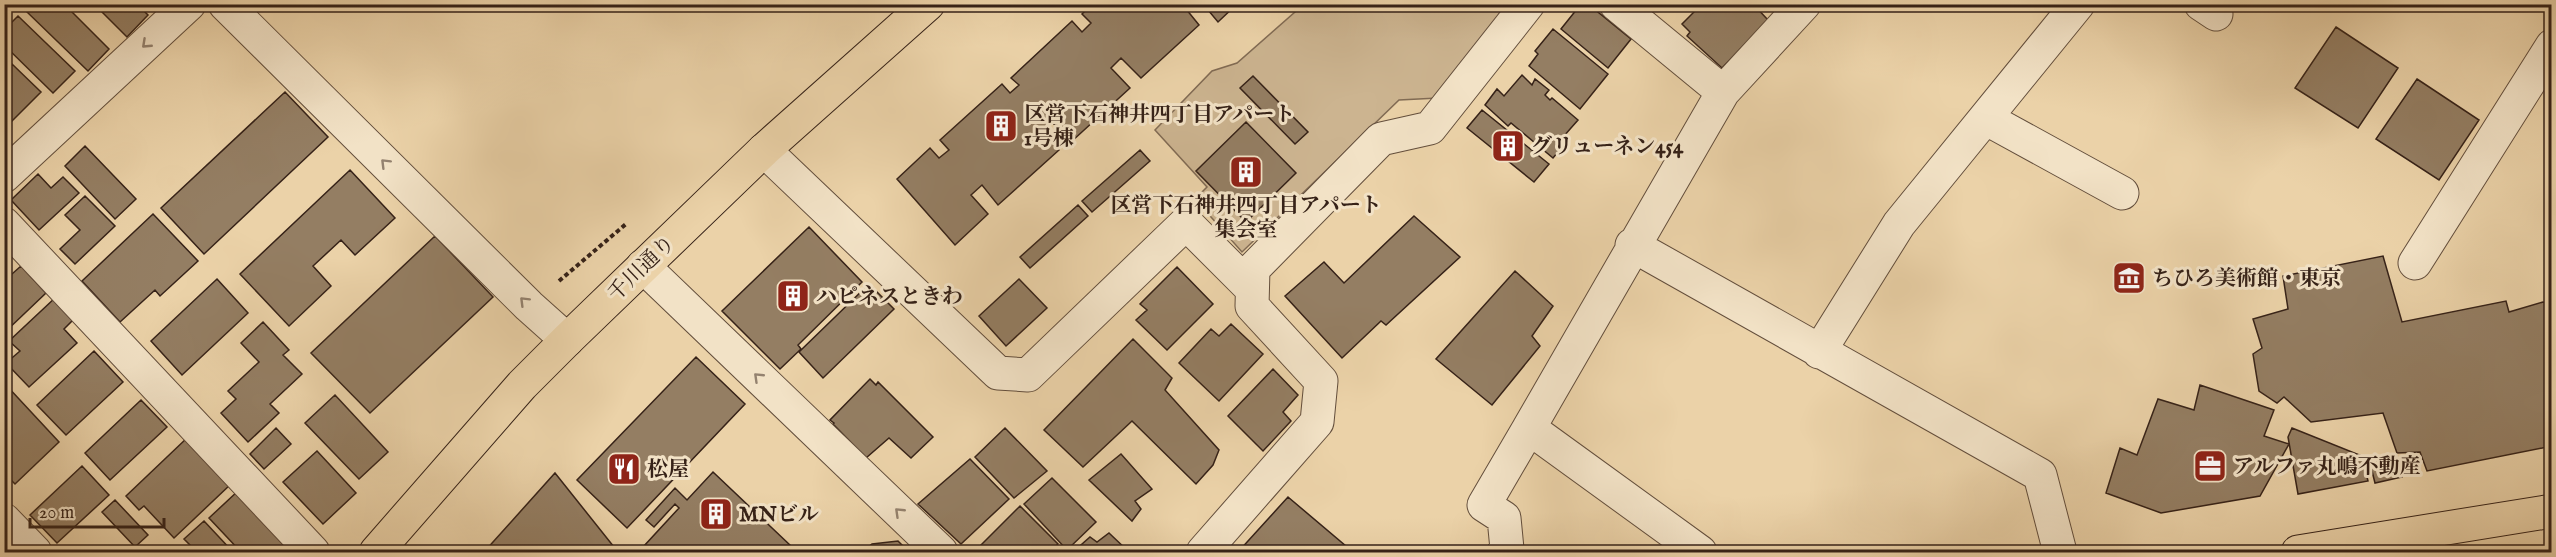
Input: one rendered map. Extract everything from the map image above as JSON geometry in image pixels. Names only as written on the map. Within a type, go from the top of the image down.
[{"type":"main road","name":"千川通り","points":[[376,552],[522,385],[567,340],[764,150],[928,4]]},
{"type":"main road","points":[[2298,552],[2552,511]]},
{"type":"street","points":[[7,170],[189,4]]},
{"type":"street","points":[[225,4],[529,306],[567,340]]},
{"type":"street","points":[[1203,552],[1317,422],[1321,381],[1252,306],[1253,269],[1381,140],[1431,128],[1528,4]]},
{"type":"street","points":[[1616,4],[1723,92]]},
{"type":"street","points":[[1504,552],[1507,549],[1504,518],[1484,505],[1632,245],[1723,92],[1804,4]]},
{"type":"street","points":[[1819,352],[1899,224],[1988,118],[2078,4]]},
{"type":"street","points":[[2415,263],[2552,46]]},
{"type":"street","points":[[1988,118],[2122,193]]},
{"type":"street","points":[[764,150],[998,373],[1028,375],[1186,223],[1252,289]]},
{"type":"street","points":[[4,224],[313,552]]},
{"type":"street","points":[[1632,245],[2040,475],[2060,552]]},
{"type":"street","points":[[643,266],[941,552]]},
{"type":"street","points":[[1529,428],[1700,552]]},
{"type":"street","points":[[4,519],[35,552]]},
{"type":"shaded area","points":[[1303,5],[1513,5],[1438,98],[1399,100],[1242,252],[1195,199],[1207,187],[1155,130],[1212,71],[1237,63]]},
{"type":"building","points":[[34,4],[64,4],[109,49],[88,71],[27,12]]},
{"type":"building","points":[[94,4],[137,4],[148,15],[127,37]]},
{"type":"building","name":"区営下石神井四丁目アパート 1号棟","points":[[1092,4],[1182,4],[1199,25],[1141,78],[1121,58],[1111,68],[1130,88],[1071,142],[1051,121],[1041,131],[1059,150],[998,205],[982,185],[971,195],[988,214],[955,245],[897,179],[930,148],[939,158],[949,150],[940,140],[1002,84],[1010,93],[1019,85],[1011,78],[1072,21],[1082,32],[1091,23],[1082,14]]},
{"type":"building","points":[[1203,4],[1237,4],[1218,22]]},
{"type":"building","points":[[1581,4],[1588,4],[1631,39],[1608,68],[1561,29]]},
{"type":"building","points":[[1697,4],[1753,4],[1768,20],[1722,68],[1687,36],[1690,32],[1682,24],[1699,7]]},
{"type":"building","points":[[18,16],[75,71],[53,93],[4,45],[4,30]]},
{"type":"building","points":[[2336,27],[2398,68],[2358,128],[2295,88]]},
{"type":"building","points":[[1553,29],[1608,74],[1580,109],[1529,66],[1538,54],[1535,51]]},
{"type":"building","points":[[12,64],[41,92],[4,129],[4,72]]},
{"type":"building","points":[[1522,75],[1532,85],[1535,79],[1549,90],[1545,95],[1550,100],[1552,98],[1578,120],[1563,137],[1568,140],[1553,158],[1511,123],[1508,126],[1485,105],[1497,89],[1504,96]]},
{"type":"building","points":[[1253,76],[1308,132],[1295,144],[1240,88]]},
{"type":"building","points":[[2417,79],[2479,120],[2439,180],[2376,139]]},
{"type":"building","points":[[285,92],[328,137],[204,254],[161,208]]},
{"type":"building","name":"グリューネン454","points":[[1482,110],[1549,164],[1534,182],[1467,128]]},
{"type":"building","name":"区営下石神井四丁目アパート 集会室","points":[[1246,122],[1296,173],[1246,222],[1196,171]]},
{"type":"building","points":[[85,146],[136,199],[115,219],[65,166]]},
{"type":"building","points":[[1140,150],[1150,161],[1092,212],[1082,201]]},
{"type":"building","points":[[350,170],[395,218],[355,255],[341,240],[313,266],[331,286],[289,326],[240,274]]},
{"type":"building","points":[[38,174],[51,188],[63,177],[79,193],[39,230],[11,200]]},
{"type":"building","points":[[85,196],[115,226],[75,264],[60,249],[80,230],[65,215]]},
{"type":"building","points":[[1078,205],[1088,216],[1030,268],[1020,257]]},
{"type":"building","points":[[153,214],[198,261],[160,296],[155,290],[120,322],[82,281]]},
{"type":"building","points":[[1414,216],[1460,257],[1386,325],[1381,321],[1342,358],[1285,296],[1324,262],[1344,283]]},
{"type":"building","name":"ハピネスときわ","points":[[809,227],[862,282],[798,345],[801,349],[780,369],[722,311]]},
{"type":"building","points":[[435,236],[493,297],[370,413],[311,353]]},
{"type":"building","points":[[2383,256],[2402,322],[2506,301],[2509,312],[2543,302],[2552,304],[2552,446],[2427,471],[2420,452],[2397,453],[2383,413],[2311,422],[2284,397],[2277,403],[2259,391],[2253,354],[2262,348],[2253,319],[2288,309],[2283,276]]},
{"type":"building","points":[[21,266],[46,293],[4,333],[4,281]]},
{"type":"building","points":[[1177,267],[1213,304],[1167,350],[1136,320],[1147,310],[1140,304]]},
{"type":"building","points":[[1515,271],[1553,306],[1532,336],[1540,346],[1492,405],[1436,359]]},
{"type":"building","points":[[217,279],[248,313],[182,375],[151,341]]},
{"type":"building","points":[[1019,279],[1047,308],[1006,346],[979,316]]},
{"type":"building","points":[[869,284],[894,309],[823,378],[799,352]]},
{"type":"building","points":[[56,297],[76,317],[64,329],[77,343],[29,387],[6,363],[20,351],[9,341]]},
{"type":"building","points":[[263,322],[289,350],[283,355],[302,374],[270,404],[279,413],[248,442],[221,413],[236,399],[228,391],[259,362],[241,343]]},
{"type":"building","points":[[1231,324],[1263,354],[1219,401],[1179,363],[1211,329],[1219,336]]},
{"type":"building","points":[[1133,339],[1172,378],[1165,390],[1219,450],[1213,465],[1196,484],[1132,421],[1083,467],[1044,430]]},
{"type":"building","points":[[94,351],[123,382],[66,435],[37,405]]},
{"type":"building","points":[[696,357],[745,404],[627,528],[577,480]]},
{"type":"building","points":[[1273,369],[1298,395],[1283,412],[1291,421],[1263,451],[1228,416]]},
{"type":"building","points":[[870,379],[876,385],[878,382],[933,437],[911,458],[889,438],[866,458],[830,420]]},
{"type":"building","points":[[6,385],[59,442],[15,484],[4,473]]},
{"type":"building","points":[[2200,385],[2274,410],[2264,436],[2289,444],[2260,496],[2161,513],[2106,493],[2120,448],[2137,455],[2158,399],[2194,410]]},
{"type":"building","points":[[335,395],[388,452],[359,479],[305,423]]},
{"type":"building","points":[[141,400],[167,427],[110,480],[85,453]]},
{"type":"building","points":[[276,428],[291,444],[264,469],[250,454]]},
{"type":"building","points":[[1005,428],[1047,471],[1014,498],[975,457]]},
{"type":"building","points":[[2292,428],[2362,456],[2368,481],[2298,494],[2288,437]]},
{"type":"building","points":[[188,437],[232,483],[174,538],[144,506],[139,510],[126,496]]},
{"type":"building","points":[[317,451],[356,493],[323,524],[283,482]]},
{"type":"building","points":[[1121,454],[1152,489],[1135,501],[1141,509],[1132,521],[1089,480]]},
{"type":"building","points":[[2396,454],[2402,477],[2375,483],[2369,459]]},
{"type":"building","points":[[970,459],[1009,499],[961,544],[918,504]]},
{"type":"building","points":[[82,466],[109,495],[57,543],[30,515]]},
{"type":"building","name":"MNビル","points":[[713,472],[791,546],[785,552],[652,552],[644,546],[679,508],[675,504],[654,527],[646,520],[675,488],[687,500]]},
{"type":"building","points":[[555,473],[618,552],[484,552]]},
{"type":"building","points":[[1052,478],[1096,522],[1067,550],[1024,504]]},
{"type":"building","points":[[239,490],[299,552],[241,552],[209,518]]},
{"type":"building","points":[[1288,497],[1353,552],[1238,552]]},
{"type":"building","points":[[115,500],[148,535],[135,547],[102,512]]},
{"type":"building","points":[[1020,506],[1058,544],[1049,552],[974,552]]},
{"type":"building","points":[[204,521],[233,552],[197,552],[184,539]]},
{"type":"building","points":[[1109,533],[1129,552],[1073,552],[1090,537],[1097,542]]},
{"type":"building","points":[[898,541],[909,552],[862,552],[872,544]]},
{"type":"place","name":"区営下石神井四丁目アパート 1号棟","points":[[1001,126]]},
{"type":"place","name":"グリューネン454","points":[[1508,146]]},
{"type":"place","name":"区営下石神井四丁目アパート 集会室","points":[[1246,172]]},
{"type":"place","name":"ちひろ美術館・東京","points":[[2129,278]]},
{"type":"place","name":"ハピネスときわ","points":[[793,296]]},
{"type":"place","name":"アルファ丸嶋不動産","points":[[2210,466]]},
{"type":"place","name":"松屋","points":[[624,469]]},
{"type":"place","name":"MNビル","points":[[716,514]]}]
